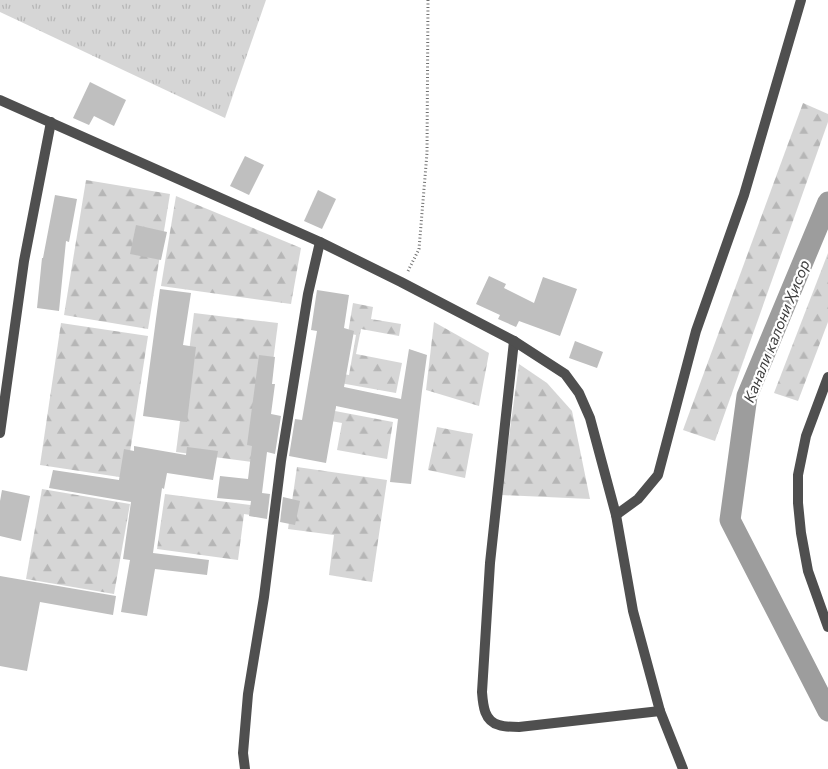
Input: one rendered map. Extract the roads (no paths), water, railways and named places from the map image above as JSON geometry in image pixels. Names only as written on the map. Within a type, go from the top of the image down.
[{"type":"street","points":[[616,515],[638,499],[658,475],[696,331],[744,195],[801,0]]},
{"type":"street","points":[[0,100],[320,242],[402,282],[514,341],[565,374],[579,393],[590,418],[616,515],[633,611],[660,711],[683,769]]},
{"type":"street","points":[[0,433],[24,260],[51,122]]},
{"type":"street","points":[[245,769],[243,753],[248,694],[264,597],[281,461],[308,294],[320,242]]},
{"type":"street","points":[[514,341],[490,563],[482,692],[484,710],[488,718],[498,725],[520,727],[660,711]]},
{"type":"street","points":[[828,377],[806,436],[798,475],[801,533],[808,570],[828,627]]},
{"type":"waterway","name":"Канали калони Ҳисор","points":[[828,202],[747,396],[730,520],[828,711]]}]
